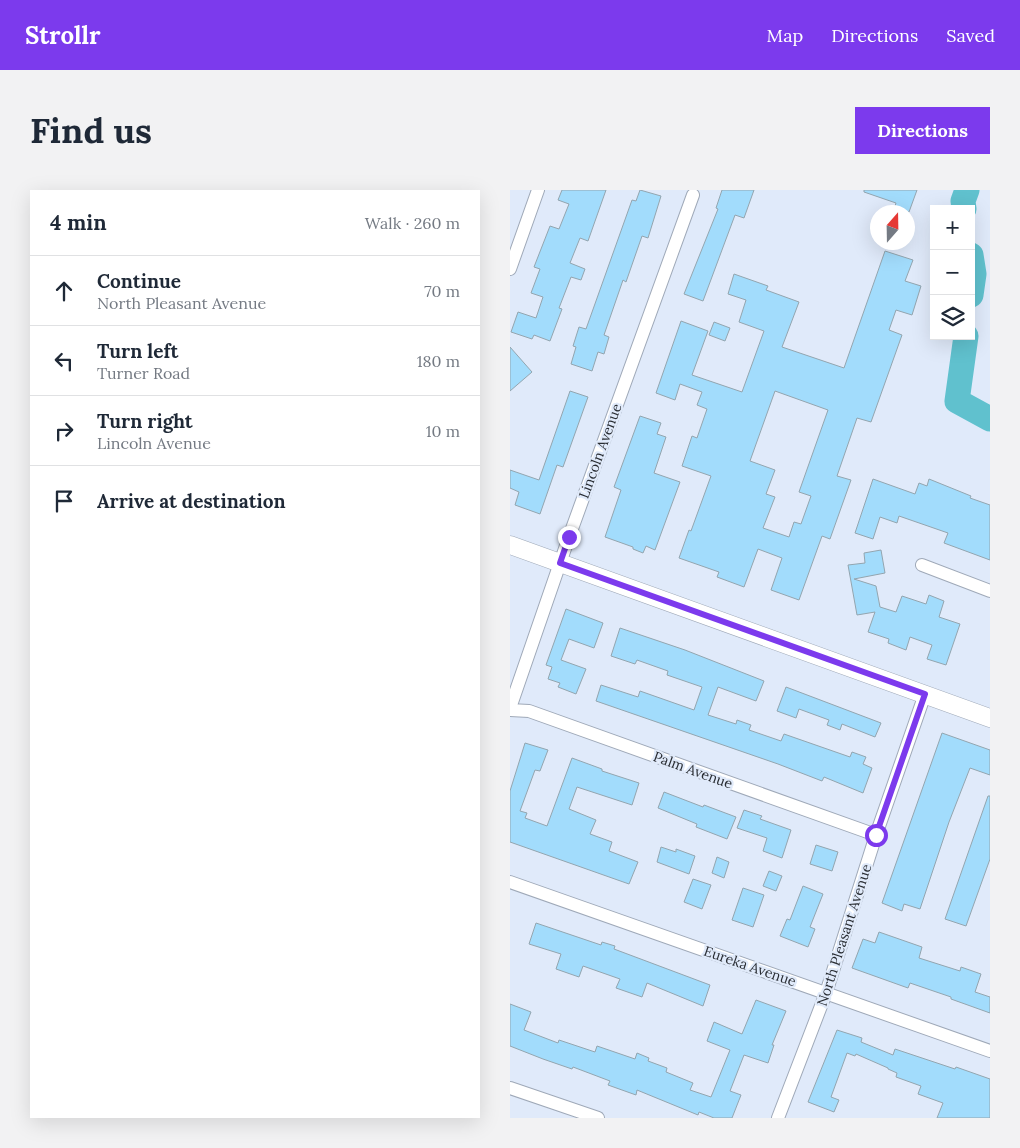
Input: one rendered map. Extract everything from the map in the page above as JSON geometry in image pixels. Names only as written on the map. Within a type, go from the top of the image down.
[{"type":"main road","points":[[510,545],[990,718]]},
{"type":"street","points":[[510,269],[538,190]]},
{"type":"street","name":"Lincoln Avenue","points":[[510,709],[560,563],[693,195]]},
{"type":"street","points":[[922,565],[990,591]]},
{"type":"street","name":"North Pleasant Avenue","points":[[778,1118],[826,993],[876,835],[925,694]]},
{"type":"street","name":"Palm Avenue","points":[[510,709],[529,711],[876,835]]},
{"type":"street","name":"Eureka Avenue","points":[[510,882],[990,1051]]},
{"type":"street","points":[[510,1088],[598,1118]]},
{"type":"building","points":[[562,190],[606,190],[588,241],[580,238],[570,263],[585,269],[581,280],[571,277],[559,308],[562,309],[550,341],[534,335],[532,339],[511,332],[518,312],[536,318],[543,297],[531,293],[540,269],[534,267],[550,226],[559,229],[569,204],[558,200]]},
{"type":"building","points":[[640,190],[661,196],[648,238],[642,236],[626,282],[623,280],[604,335],[609,337],[604,354],[598,352],[592,371],[571,364],[576,347],[573,346],[579,327],[586,329],[632,200],[636,201]]},
{"type":"building","points":[[722,190],[754,190],[744,218],[735,215],[703,301],[684,294],[718,209],[716,208]]},
{"type":"building","points":[[864,190],[917,190],[912,205],[895,205],[896,203],[864,192]]},
{"type":"building","points":[[885,251],[913,260],[905,281],[921,286],[912,315],[896,310],[889,330],[902,335],[871,422],[857,418],[837,476],[851,480],[830,539],[822,536],[799,600],[771,590],[782,558],[758,549],[744,587],[717,577],[719,572],[679,558],[711,476],[682,466],[692,436],[697,438],[707,409],[697,405],[702,392],[680,384],[675,400],[656,393],[681,321],[708,331],[692,375],[742,392],[764,331],[739,322],[746,300],[728,294],[734,274],[768,286],[766,290],[799,302],[782,347],[844,368]],"holes":[[[775,391],[828,410],[799,492],[811,496],[801,524],[794,522],[789,537],[763,528],[775,497],[766,494],[775,470],[750,461]]]},
{"type":"building","points":[[714,322],[730,328],[725,341],[709,335]]},
{"type":"building","points":[[510,347],[532,372],[510,391]]},
{"type":"building","points":[[570,391],[588,397],[563,467],[557,465],[540,514],[515,505],[519,492],[510,488],[510,470],[539,480]]},
{"type":"building","points":[[640,416],[661,423],[657,434],[666,437],[654,473],[680,482],[655,550],[646,546],[643,553],[633,549],[633,547],[605,537],[621,490],[614,487]]},
{"type":"building","points":[[873,479],[915,494],[919,483],[927,486],[929,479],[990,505],[990,560],[944,543],[948,533],[899,516],[897,523],[880,517],[873,539],[855,533]]},
{"type":"building","points":[[881,550],[885,573],[854,579],[876,586],[880,607],[896,612],[902,596],[926,604],[929,595],[944,601],[939,617],[960,624],[946,665],[927,659],[932,645],[910,637],[906,650],[888,643],[889,639],[868,632],[875,612],[857,615],[848,565],[865,563],[864,553]]},
{"type":"building","points":[[566,609],[603,623],[594,648],[569,639],[561,660],[586,669],[576,694],[558,687],[560,683],[548,679],[552,667],[546,665]]},
{"type":"building","points":[[620,628],[685,650],[764,681],[756,701],[718,687],[708,715],[736,724],[737,720],[751,725],[749,730],[781,741],[784,734],[850,757],[852,752],[866,757],[863,764],[872,768],[863,793],[824,777],[822,781],[596,701],[601,685],[638,697],[640,691],[694,710],[702,687],[667,675],[668,671],[637,660],[635,664],[611,656]]},
{"type":"building","points":[[786,687],[881,723],[875,737],[842,724],[840,730],[827,725],[829,720],[799,709],[796,718],[777,711]]},
{"type":"building","points":[[942,733],[990,750],[990,775],[970,768],[949,822],[920,909],[904,904],[902,911],[882,903]]},
{"type":"building","points":[[525,743],[548,750],[540,771],[535,770],[520,811],[527,813],[525,818],[547,826],[572,758],[602,769],[602,771],[639,783],[632,805],[577,787],[569,809],[596,820],[590,834],[612,842],[609,851],[638,862],[629,884],[510,842],[510,791]]},
{"type":"building","points":[[664,792],[736,817],[727,839],[696,827],[697,824],[658,808]]},
{"type":"building","points":[[988,796],[990,796],[990,859],[966,926],[945,919]]},
{"type":"building","points":[[744,810],[762,816],[760,819],[791,830],[782,858],[763,851],[767,838],[737,828]]},
{"type":"building","points":[[816,845],[838,852],[832,871],[810,864]]},
{"type":"building","points":[[661,847],[676,852],[676,849],[695,856],[689,874],[657,862]]},
{"type":"building","points":[[717,857],[729,862],[724,878],[712,873]]},
{"type":"building","points":[[769,871],[782,876],[776,891],[763,886]]},
{"type":"building","points":[[693,879],[711,885],[702,909],[684,902]]},
{"type":"building","points":[[803,886],[823,894],[810,927],[815,929],[808,947],[780,936],[787,919],[790,920]]},
{"type":"building","points":[[743,888],[764,895],[753,927],[732,920]]},
{"type":"building","points":[[536,923],[601,945],[602,942],[615,946],[614,949],[710,985],[703,1006],[647,983],[642,997],[616,988],[620,979],[583,966],[579,977],[556,969],[561,954],[529,944]]},
{"type":"building","points":[[879,932],[922,947],[919,958],[960,971],[961,967],[981,974],[975,992],[990,997],[990,1013],[910,983],[908,988],[852,968],[863,939],[875,943]]},
{"type":"building","points":[[756,1000],[786,1011],[772,1045],[774,1045],[768,1063],[744,1055],[730,1091],[741,1095],[732,1118],[714,1118],[699,1112],[698,1115],[637,1090],[636,1095],[608,1085],[610,1081],[510,1046],[510,1004],[531,1012],[524,1030],[558,1043],[559,1040],[595,1052],[597,1046],[635,1059],[637,1053],[649,1058],[648,1061],[667,1068],[666,1072],[693,1083],[690,1090],[711,1097],[730,1050],[707,1041],[714,1022],[742,1034]]},
{"type":"building","points":[[837,1030],[862,1038],[861,1042],[893,1055],[895,1049],[990,1079],[990,1118],[937,1118],[943,1103],[918,1094],[921,1086],[896,1077],[897,1073],[888,1068],[856,1054],[855,1056],[847,1053],[831,1097],[839,1100],[834,1112],[808,1102]]},
{"type":"waterway","points":[[964,205],[967,190]]},
{"type":"waterway","points":[[965,340],[957,401],[990,419]]},
{"type":"route","points":[[569,537],[560,563],[925,694],[876,835]]}]
